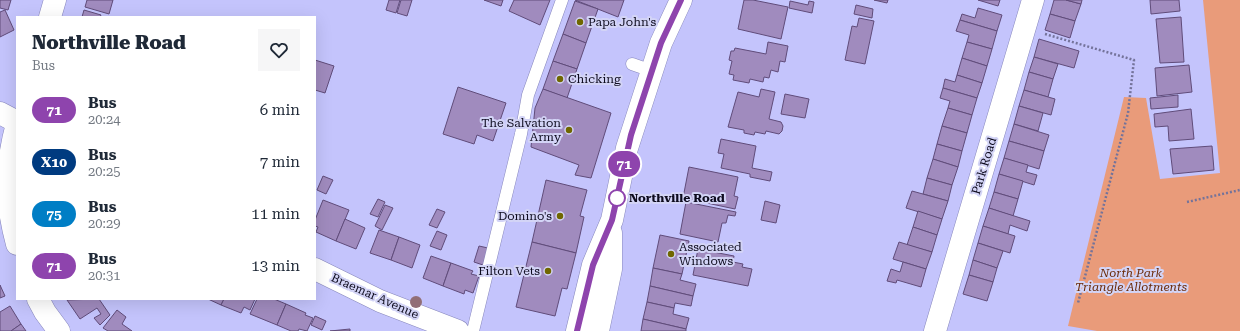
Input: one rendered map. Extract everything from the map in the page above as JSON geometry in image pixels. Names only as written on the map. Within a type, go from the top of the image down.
[{"type":"street","points":[[50,16],[55,0]]},
{"type":"street","points":[[598,331],[611,269],[612,220],[642,68],[661,43],[681,0]]},
{"type":"street","name":"Park Road","points":[[935,331],[1033,0]]},
{"type":"street","points":[[0,113],[16,122]]},
{"type":"street","points":[[16,127],[9,153],[7,188],[11,223],[16,240]]},
{"type":"street","points":[[577,331],[593,265],[612,220]]},
{"type":"street","name":"Braemar Avenue","points":[[316,269],[444,329]]},
{"type":"street","points":[[39,300],[45,312],[59,331]]},
{"type":"lane","points":[[473,331],[521,134],[528,95],[562,0]]},
{"type":"path","points":[[1025,28],[1134,60],[1128,113],[1078,303]]},
{"type":"path","points":[[1187,202],[1240,190]]},
{"type":"green space","name":"North Park Triangle Allotments","points":[[1203,0],[1240,0],[1240,331],[1097,331],[1068,326],[1124,97],[1146,98],[1160,179],[1220,173]]},
{"type":"building","points":[[0,0],[11,0],[8,10],[0,8]]},
{"type":"building","points":[[87,0],[113,0],[109,14],[85,7]]},
{"type":"building","points":[[389,0],[400,0],[396,13],[386,10]]},
{"type":"building","points":[[401,0],[412,0],[407,16],[397,13]]},
{"type":"building","points":[[484,0],[503,0],[501,6]]},
{"type":"building","points":[[514,0],[550,0],[540,25],[509,11]]},
{"type":"building","points":[[575,0],[624,0],[618,17]]},
{"type":"building","points":[[744,0],[753,0],[788,7],[781,39],[738,29]]},
{"type":"building","points":[[874,0],[888,0],[887,3]]},
{"type":"building","points":[[978,0],[1000,0],[998,6]]},
{"type":"building","points":[[1054,0],[1066,0],[1081,4],[1075,21],[1050,14]]},
{"type":"building","points":[[1066,0],[1082,0],[1081,4]]},
{"type":"building","points":[[1150,0],[1179,0],[1180,11],[1151,14]]},
{"type":"building","name":"Papa John's","points":[[575,1],[598,9],[586,43],[563,34]]},
{"type":"building","points":[[790,1],[808,5],[809,1],[814,2],[812,13],[789,8]]},
{"type":"building","points":[[856,5],[873,9],[872,18],[854,14]]},
{"type":"building","points":[[978,8],[1002,15],[997,31],[960,20],[962,14],[975,18]]},
{"type":"building","points":[[5,10],[14,30],[0,37],[0,12]]},
{"type":"building","points":[[84,10],[101,15],[100,16],[82,16]]},
{"type":"building","points":[[1050,14],[1075,21],[1070,38],[1045,30]]},
{"type":"building","points":[[1181,17],[1184,62],[1160,63],[1156,19]]},
{"type":"building","points":[[859,18],[874,21],[865,64],[845,60],[852,26],[857,27]]},
{"type":"building","points":[[960,20],[997,31],[992,49],[967,42],[969,35],[956,31]]},
{"type":"building","points":[[563,34],[586,43],[577,69],[553,61]]},
{"type":"building","points":[[1039,39],[1079,51],[1074,68],[1034,57]]},
{"type":"building","points":[[768,42],[788,46],[785,62],[780,61],[778,72],[771,70],[769,78],[764,77],[763,82],[750,79],[749,83],[733,80],[734,75],[729,74],[732,61],[729,60],[731,51],[734,51],[735,48],[766,54]]},
{"type":"building","points":[[967,42],[992,49],[987,66],[962,58]]},
{"type":"building","points":[[1034,57],[1058,64],[1053,79],[1029,72]]},
{"type":"building","points":[[962,58],[987,66],[982,83],[957,75]]},
{"type":"building","points":[[316,60],[334,66],[325,93],[316,90]]},
{"type":"building","name":"Chicking","points":[[553,61],[577,69],[567,98],[543,89]]},
{"type":"building","points":[[1189,65],[1192,92],[1157,96],[1155,68]]},
{"type":"building","points":[[1029,72],[1053,79],[1048,97],[1024,90]]},
{"type":"building","points":[[957,75],[982,83],[977,98],[943,88],[945,79],[955,82]]},
{"type":"building","points":[[458,87],[506,103],[493,141],[477,135],[474,144],[443,134]]},
{"type":"building","points":[[943,88],[977,98],[972,115],[948,108],[950,101],[940,98]]},
{"type":"building","name":"The Salvation Army","points":[[543,89],[611,113],[591,178],[575,175],[579,165],[531,147],[535,108]]},
{"type":"building","points":[[761,89],[775,92],[769,119],[781,122],[783,126],[782,131],[779,134],[766,131],[765,134],[755,132],[754,135],[744,133],[744,130],[728,127],[738,92],[759,97]]},
{"type":"building","points":[[1024,90],[1055,99],[1051,115],[1019,106]]},
{"type":"building","points":[[785,94],[809,99],[805,118],[781,114]]},
{"type":"building","points":[[1178,95],[1178,107],[1151,109],[1150,98]]},
{"type":"building","points":[[1019,106],[1043,113],[1038,131],[1014,124]]},
{"type":"building","points":[[948,108],[972,115],[967,133],[942,126]]},
{"type":"building","points":[[1191,109],[1194,139],[1169,141],[1168,126],[1155,127],[1154,114]]},
{"type":"building","points":[[1014,124],[1049,135],[1044,151],[1009,141]]},
{"type":"building","points":[[942,126],[967,133],[962,151],[937,144]]},
{"type":"building","points":[[721,139],[756,146],[752,168],[772,172],[770,181],[750,177],[750,174],[721,168],[724,154],[718,153]]},
{"type":"building","points":[[1009,141],[1044,151],[1039,169],[1004,158]]},
{"type":"building","points":[[937,144],[962,151],[958,167],[933,159]]},
{"type":"building","points":[[1212,146],[1214,170],[1173,174],[1170,149]]},
{"type":"building","points":[[1004,158],[1028,165],[1026,172],[1037,175],[1034,185],[999,174]]},
{"type":"building","points":[[933,159],[958,167],[952,185],[927,178]]},
{"type":"building","points":[[689,167],[738,177],[734,196],[738,197],[735,209],[683,198]]},
{"type":"building","points":[[999,174],[1023,181],[1018,199],[994,192]]},
{"type":"building","points":[[323,176],[333,180],[326,194],[317,190]]},
{"type":"building","points":[[927,178],[952,185],[948,201],[923,194]]},
{"type":"building","name":"Domino's","points":[[546,180],[587,190],[580,216],[584,217],[576,253],[532,242]]},
{"type":"building","points":[[912,191],[948,201],[942,219],[906,208]]},
{"type":"building","points":[[994,192],[1018,199],[1013,216],[989,208]]},
{"type":"building","points":[[378,199],[385,202],[378,217],[370,214]]},
{"type":"building","points":[[323,200],[349,210],[336,241],[316,232],[318,227],[316,226],[316,218]]},
{"type":"building","points":[[765,201],[780,205],[776,223],[761,220]]},
{"type":"building","points":[[686,202],[736,212],[735,216],[728,215],[726,223],[722,223],[718,242],[680,234]]},
{"type":"building","points":[[385,205],[393,208],[382,230],[375,226]]},
{"type":"building","points":[[989,208],[1030,221],[1027,231],[1010,225],[1008,234],[983,226]]},
{"type":"building","points":[[437,209],[445,212],[437,228],[429,225]]},
{"type":"building","points":[[918,211],[942,219],[937,235],[913,227]]},
{"type":"building","points":[[345,219],[365,228],[356,249],[336,241]]},
{"type":"building","points":[[983,226],[1015,236],[1010,253],[978,243]]},
{"type":"building","points":[[913,227],[937,235],[932,252],[907,245]]},
{"type":"building","points":[[379,230],[399,237],[391,260],[370,253]]},
{"type":"building","points":[[437,231],[447,235],[441,250],[430,246]]},
{"type":"building","name":"Associated Windows","points":[[660,235],[689,241],[682,274],[653,268]]},
{"type":"building","points":[[399,237],[420,245],[412,268],[391,260]]},
{"type":"building","name":"Filton Vets","points":[[532,242],[576,253],[567,289],[562,288],[555,316],[516,307]]},
{"type":"building","points":[[899,242],[932,252],[926,269],[893,259]]},
{"type":"building","points":[[978,243],[1003,251],[997,268],[973,260]]},
{"type":"building","points":[[479,246],[488,248],[483,265],[474,262]]},
{"type":"building","points":[[698,249],[734,256],[733,262],[743,264],[742,267],[752,269],[748,286],[693,275]]},
{"type":"building","points":[[431,256],[451,263],[443,286],[423,278]]},
{"type":"building","points":[[973,260],[997,268],[993,282],[969,275]]},
{"type":"building","points":[[903,262],[926,269],[921,287],[897,280],[896,283],[887,281],[891,269],[900,272]]},
{"type":"building","points":[[451,263],[473,271],[471,274],[479,276],[473,293],[465,290],[464,294],[443,286]]},
{"type":"building","points":[[653,268],[682,274],[680,280],[696,284],[693,296],[650,286]]},
{"type":"building","points":[[969,275],[993,282],[987,301],[963,294]]},
{"type":"building","points":[[0,285],[5,296],[0,298]]},
{"type":"building","points":[[650,286],[693,296],[691,306],[675,303],[674,308],[647,302]]},
{"type":"building","points":[[67,300],[100,300],[110,315],[100,325],[94,318],[101,314],[97,308],[80,319]]},
{"type":"building","points":[[210,300],[224,300],[221,305]]},
{"type":"building","points":[[224,300],[255,300],[250,310],[244,307],[241,313],[221,305]]},
{"type":"building","points":[[257,300],[276,300],[286,304],[277,325],[250,314]]},
{"type":"building","points":[[647,302],[674,308],[673,314],[689,318],[686,329],[643,319]]},
{"type":"building","points":[[286,304],[306,313],[305,315],[313,318],[307,331],[299,329],[298,331],[291,331],[277,325]]},
{"type":"building","points":[[10,306],[21,324],[11,331],[0,331],[0,312]]},
{"type":"building","points":[[117,310],[126,317],[122,324],[132,331],[108,331],[103,328]]},
{"type":"building","points":[[315,316],[326,321],[322,330],[311,325]]},
{"type":"building","points":[[643,319],[686,329],[686,331],[641,331]]},
{"type":"building","points":[[21,324],[26,331],[11,331]]},
{"type":"building","points":[[350,329],[350,331],[330,331]]},
{"type":"bus line","name":"71","points":[[577,331],[593,265],[612,220],[631,135],[661,43],[681,0]]},
{"type":"place","name":"Papa John's","points":[[580,22]]},
{"type":"place","name":"Chicking","points":[[560,79]]},
{"type":"place","name":"The Salvation Army","points":[[569,130]]},
{"type":"place","name":"Northville Road","points":[[617,198]]},
{"type":"place","name":"Domino's","points":[[560,216]]},
{"type":"place","name":"Associated Windows","points":[[671,254]]},
{"type":"place","name":"Filton Vets","points":[[548,271]]}]
